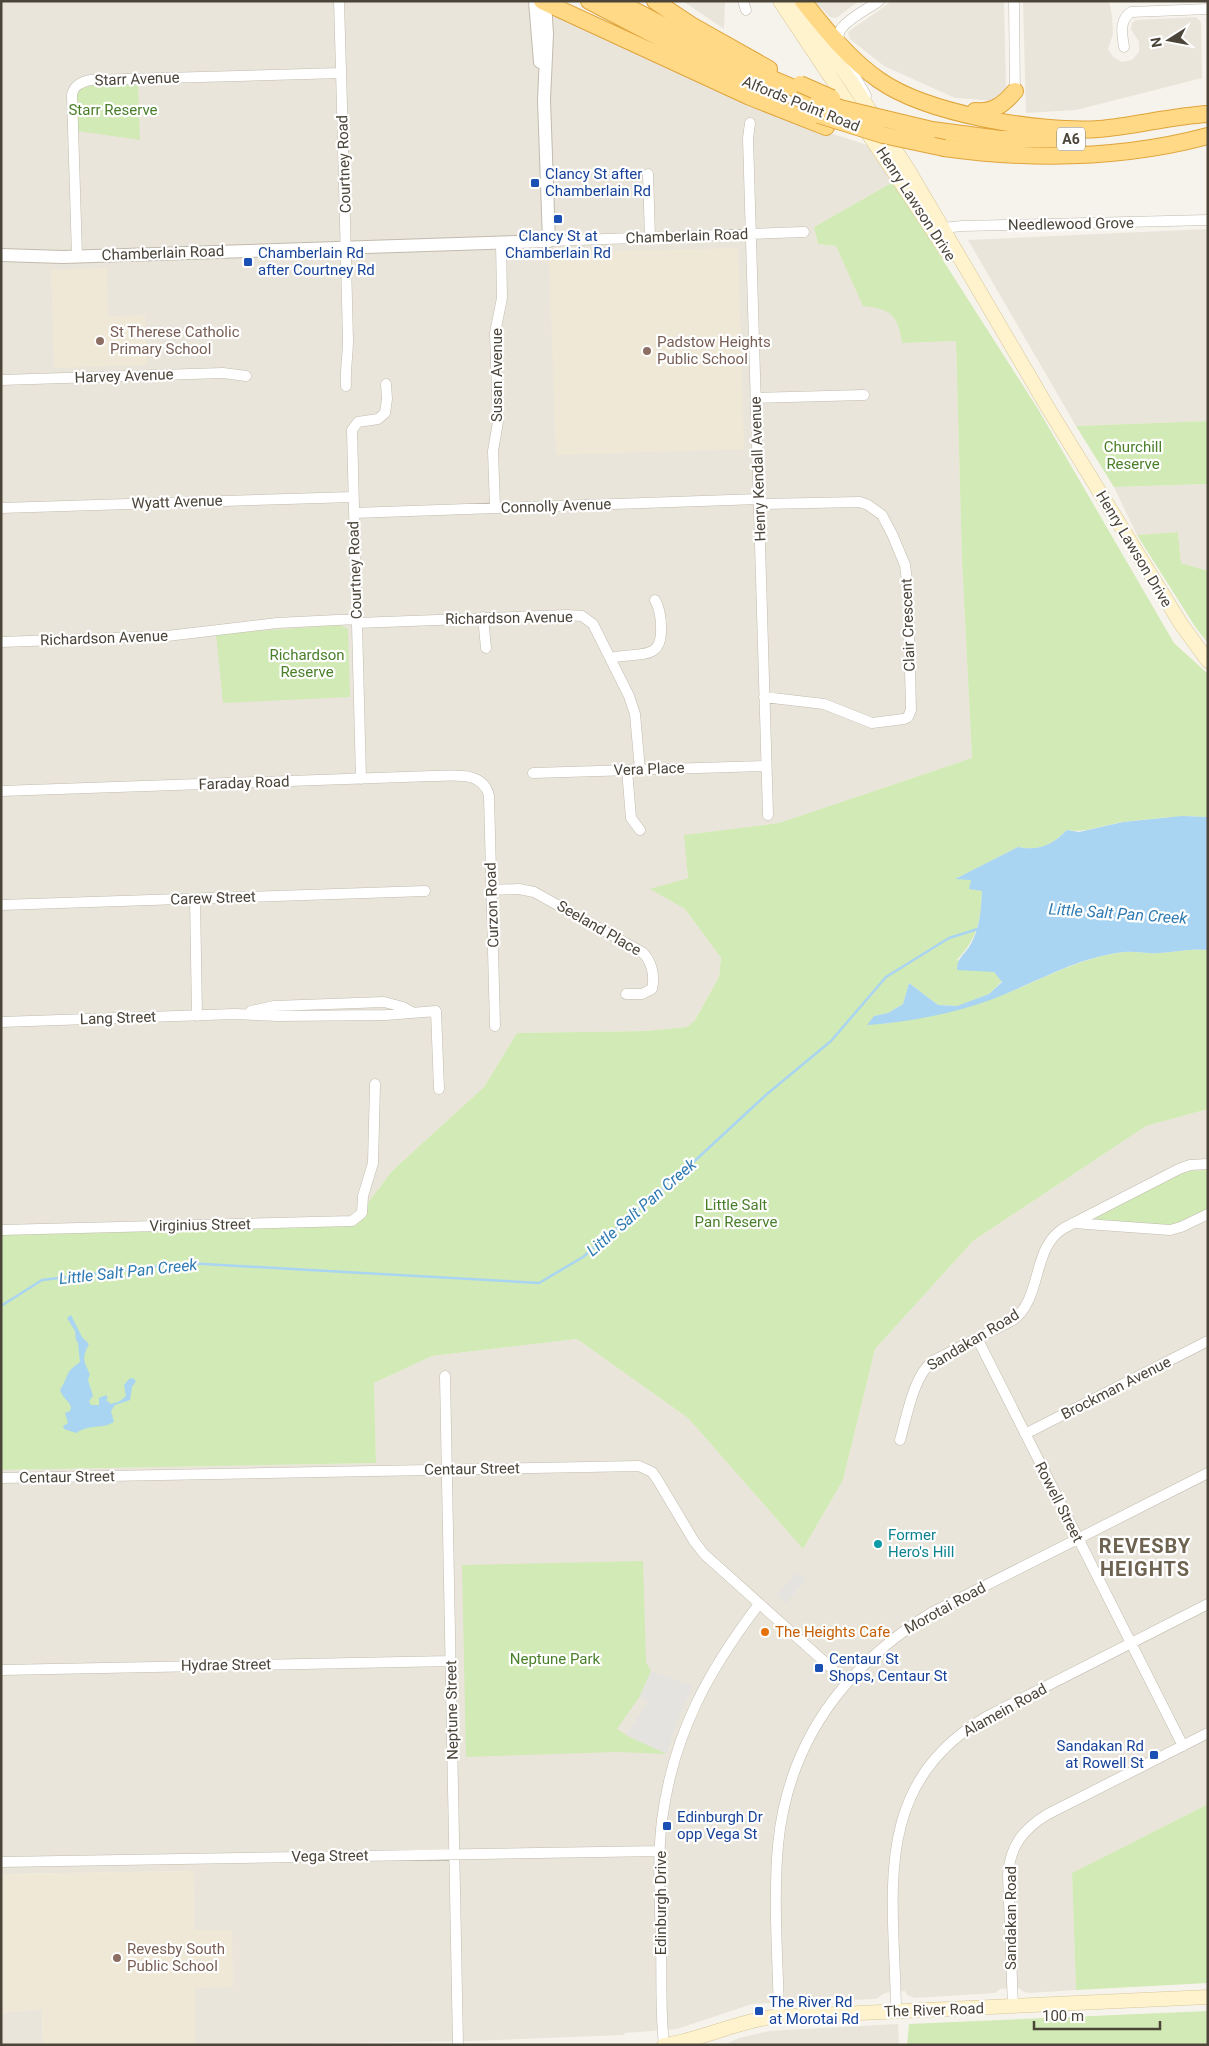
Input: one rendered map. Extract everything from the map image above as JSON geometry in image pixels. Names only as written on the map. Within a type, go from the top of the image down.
[{"type":"highway","name":"Alfords Point Road","points":[[589,1],[728,74],[823,121],[946,152],[1011,155],[1112,154],[1208,136]]},
{"type":"highway","name":"Alfords Point Road","points":[[617,1],[728,60],[799,88],[840,108],[932,130],[1000,139],[1081,139],[1143,132],[1208,116]]},
{"type":"highway","points":[[655,1],[799,88]]},
{"type":"highway","name":"A6","points":[[803,1],[839,43],[867,71],[888,86],[912,98],[945,108],[1009,123],[1068,130],[1117,127],[1185,116],[1208,116]]},
{"type":"highway","points":[[541,2],[750,97],[823,121]]},
{"type":"highway","points":[[945,108],[986,111],[1015,97]]},
{"type":"main road","name":"Henry Lawson Drive","points":[[780,1],[939,231]]},
{"type":"main road","name":"Henry Lawson Drive","points":[[795,1],[878,125],[939,231],[1180,624],[1208,661]]},
{"type":"main road","name":"The River Road","points":[[664,2045],[706,2040],[750,2020],[779,2016],[1208,1997]]},
{"type":"street","name":"Courtney Road","points":[[339,1],[348,342],[345,366],[346,386]]},
{"type":"street","points":[[878,125],[861,84],[843,55],[839,43],[839,34],[841,28],[879,1]]},
{"type":"street","points":[[1014,1],[1015,97]]},
{"type":"street","points":[[541,2],[547,34],[544,100],[548,241]]},
{"type":"street","points":[[1122,4],[1128,14]]},
{"type":"street","points":[[1124,47],[1122,24],[1128,14],[1137,10],[1208,8]]},
{"type":"street","name":"Starr Avenue","points":[[77,256],[72,96],[76,86],[80,83],[101,80],[341,73]]},
{"type":"street","name":"Henry Kendall Avenue","points":[[750,123],[751,234],[768,815]]},
{"type":"street","points":[[648,174],[650,238]]},
{"type":"street","name":"Needlewood Grove","points":[[939,231],[1208,220]]},
{"type":"street","name":"Chamberlain Road","points":[[1,255],[77,256],[804,232]]},
{"type":"street","name":"Susan Avenue","points":[[495,508],[493,451],[498,422],[495,333],[502,298],[501,242]]},
{"type":"street","name":"Harvey Avenue","points":[[1,380],[223,373],[246,376]]},
{"type":"street","name":"Courtney Road","points":[[361,779],[352,430],[358,422],[378,419],[385,413],[387,406],[386,384]]},
{"type":"street","points":[[756,398],[864,395]]},
{"type":"street","name":"Wyatt Avenue","points":[[1,508],[353,497]]},
{"type":"street","name":"Connolly Avenue","points":[[354,513],[759,502]]},
{"type":"street","name":"Clair Crescent","points":[[759,502],[860,502],[868,505],[882,516],[892,534],[906,571],[911,710],[908,717],[904,719],[872,723],[824,704],[764,697]]},
{"type":"street","points":[[611,658],[649,654],[658,648],[661,639],[660,614],[655,600]]},
{"type":"street","name":"Richardson Avenue","points":[[1,642],[167,636],[277,623],[567,614],[582,616],[594,624],[632,702],[640,770]]},
{"type":"street","points":[[483,618],[486,648]]},
{"type":"street","name":"Vera Place","points":[[533,773],[766,766]]},
{"type":"street","points":[[627,770],[631,818],[640,830]]},
{"type":"street","name":"Faraday Road","points":[[1,791],[467,776],[474,777],[484,784]]},
{"type":"street","name":"Curzon Road","points":[[484,784],[489,803],[495,1026]]},
{"type":"street","name":"Seeland Place","points":[[491,890],[519,889],[534,892],[642,952],[652,967],[652,990],[642,994],[626,994]]},
{"type":"street","name":"Carew Street","points":[[1,905],[425,891]]},
{"type":"street","points":[[195,898],[197,1016]]},
{"type":"street","name":"Lang Street","points":[[1,1022],[236,1014],[386,1015],[436,1011],[439,1089]]},
{"type":"street","name":"Virginius Street","points":[[1,1230],[352,1221],[362,1213],[363,1196],[374,1158],[375,1084]]},
{"type":"street","name":"Sandakan Road","points":[[900,1440],[917,1382],[923,1369],[939,1357],[1012,1320],[1023,1311],[1030,1297],[1049,1242],[1058,1232],[1180,1169],[1190,1165],[1208,1164]]},
{"type":"street","points":[[1073,1223],[1170,1230],[1181,1227],[1208,1214]]},
{"type":"street","name":"Rowell Street","points":[[977,1338],[1183,1746]]},
{"type":"street","name":"Brockman Avenue","points":[[1025,1434],[1208,1341]]},
{"type":"street","name":"Neptune Street","points":[[445,1376],[458,2045]]},
{"type":"street","name":"Centaur Street","points":[[1,1478],[631,1465],[645,1468],[652,1472],[663,1488],[698,1547],[846,1682]]},
{"type":"street","name":"Morotai Road","points":[[779,2016],[776,1864],[784,1810],[796,1766],[809,1739],[846,1682],[876,1652],[916,1622],[1208,1473]]},
{"type":"street","name":"Edinburgh Drive","points":[[664,2045],[660,1851],[668,1787],[680,1744],[693,1709],[728,1645],[759,1604]]},
{"type":"street","name":"Alamein Road","points":[[896,2012],[893,1882],[895,1848],[904,1812],[925,1772],[946,1747],[973,1724],[1208,1604]]},
{"type":"street","name":"Hydrae Street","points":[[1,1670],[451,1662]]},
{"type":"street","name":"Sandakan Road","points":[[1013,2007],[1008,1875],[1011,1855],[1020,1836],[1029,1826],[1048,1814],[1208,1733]]},
{"type":"street","name":"Vega Street","points":[[1,1862],[660,1851]]},
{"type":"shaded area","points":[[1,1],[530,1],[827,132],[867,145],[893,182],[814,227],[818,244],[836,246],[863,305],[885,309],[895,316],[900,328],[902,343],[956,341],[962,561],[972,758],[779,823],[685,835],[688,878],[651,889],[685,909],[721,958],[719,977],[695,1020],[687,1027],[646,1031],[517,1033],[484,1087],[392,1171],[351,1225],[1,1235]]},
{"type":"shaded area","points":[[683,1],[725,1],[724,29]]},
{"type":"shaded area","points":[[814,1],[859,1],[836,18],[830,17]]},
{"type":"shaded area","points":[[892,1],[1004,1],[1006,88],[1004,96],[999,101],[955,98],[884,66],[850,39],[848,32]]},
{"type":"shaded area","points":[[1023,1],[1109,1],[1113,34],[1108,49],[1113,57],[1122,62],[1132,60],[1139,52],[1139,42],[1131,29],[1132,23],[1136,20],[1196,17],[1201,22],[1202,78],[1076,110],[1026,113]]},
{"type":"shaded area","points":[[1207,229],[1208,421],[1076,426],[968,240]]},
{"type":"shaded area","name":"Padstow Heights Public School","points":[[738,248],[744,449],[556,455],[549,253]]},
{"type":"shaded area","name":"St Therese Catholic Primary School","points":[[107,268],[108,316],[145,315],[147,365],[54,368],[51,270]]},
{"type":"shaded area","points":[[1208,484],[1208,571],[1181,563],[1178,532],[1137,535],[1114,487]]},
{"type":"shaded area","points":[[1208,1109],[1208,1804],[1072,1873],[1076,1990],[1029,1993],[1019,1988],[1000,1989],[995,1993],[915,1998],[907,1995],[905,1991],[885,1993],[876,1999],[752,2004],[677,2029],[625,2033],[624,2035],[470,2041],[195,2045],[195,1987],[233,1986],[194,1930],[193,1871],[1,1874],[1,1470],[376,1463],[374,1383],[432,1356],[577,1339],[688,1418],[803,1549],[843,1480],[875,1349],[973,1241],[1146,1126]]},
{"type":"shaded area","points":[[797,1573],[806,1580],[786,1603],[777,1595]]},
{"type":"shaded area","points":[[651,1671],[693,1686],[676,1723],[667,1754],[626,1735],[648,1702],[640,1696]]},
{"type":"shaded area","name":"Revesby South Public School","points":[[193,1871],[194,1930],[232,1930],[233,1987],[195,1988],[195,2045],[43,2045],[42,2009],[1,2013],[1,1874]]},
{"type":"shaded area","points":[[42,2009],[43,2045],[1,2045],[1,2013]]},
{"type":"shaded area","points":[[898,2024],[899,2045],[723,2045],[739,2038],[769,2031]]},
{"type":"green space","name":"Starr Reserve","points":[[138,84],[140,140],[78,131],[77,95],[80,89],[88,85]]},
{"type":"green space","name":"Little Salt Pan Reserve","points":[[893,182],[1038,409],[1174,643],[1208,674],[1208,817],[1155,819],[1123,822],[1088,830],[1067,830],[1056,840],[1045,846],[1033,848],[1018,847],[957,878],[972,880],[969,889],[982,890],[981,911],[977,928],[970,944],[957,960],[994,972],[1002,981],[989,994],[958,1006],[938,1005],[909,983],[903,1004],[888,1013],[874,1016],[883,1024],[958,1009],[1002,995],[1077,964],[1108,955],[1124,952],[1154,953],[1208,950],[1208,1109],[1146,1126],[973,1241],[875,1349],[843,1480],[803,1549],[688,1418],[577,1339],[432,1356],[374,1383],[376,1463],[1,1470],[1,1235],[351,1225],[392,1171],[484,1087],[517,1033],[646,1031],[687,1027],[695,1020],[719,977],[721,958],[685,909],[650,889],[688,878],[684,835],[779,823],[972,758],[962,561],[956,341],[902,343],[898,326],[891,315],[880,309],[863,306],[836,246],[818,244],[814,227]]},
{"type":"green space","name":"Churchill Reserve","points":[[1208,421],[1208,484],[1114,487],[1076,426]]},
{"type":"green space","points":[[1178,532],[1181,563],[1208,571],[1208,643],[1196,628],[1137,535]]},
{"type":"green space","name":"Richardson Reserve","points":[[340,625],[348,629],[350,697],[223,703],[216,634]]},
{"type":"green space","points":[[1208,1170],[1208,1210],[1175,1225],[1144,1226],[1091,1219],[1187,1171]]},
{"type":"green space","name":"Neptune Park","points":[[643,1561],[646,1662],[651,1671],[640,1696],[617,1729],[667,1754],[616,1752],[466,1757],[462,1565]]},
{"type":"green space","points":[[1208,1804],[1208,1983],[1076,1990],[1072,1873]]},
{"type":"green space","points":[[1208,2011],[1208,2045],[907,2045],[909,2024]]},
{"type":"water","points":[[1182,816],[1208,817],[1208,950],[1109,954],[1078,963],[987,1001],[953,1011],[919,1019],[867,1025],[874,1016],[888,1013],[903,1004],[909,983],[938,1005],[957,1006],[989,994],[1002,982],[994,972],[957,970],[959,960],[976,934],[982,891],[969,889],[971,880],[955,879],[1018,847],[1033,848],[1045,846],[1056,840],[1067,830],[1079,832],[1123,822]]},
{"type":"water","points":[[71,1315],[82,1337],[89,1344],[84,1359],[90,1374],[88,1380],[93,1396],[89,1401],[91,1405],[99,1405],[99,1398],[106,1395],[108,1398],[106,1400],[111,1404],[120,1401],[126,1396],[124,1385],[129,1379],[133,1378],[136,1381],[132,1387],[130,1400],[115,1405],[111,1411],[114,1422],[104,1426],[87,1428],[76,1433],[64,1429],[63,1426],[68,1423],[65,1413],[70,1411],[71,1407],[60,1390],[69,1372],[80,1362],[75,1331],[67,1318]]},
{"type":"waterway","name":"Little Salt Pan Creek","points":[[1,1306],[42,1280],[186,1263],[539,1283],[583,1257],[687,1168],[767,1094],[831,1041],[886,977],[949,938],[978,929]]},
{"type":"place","name":"Clancy St after Chamberlain Rd","points":[[535,183]]},
{"type":"place","name":"Clancy St at Chamberlain Rd","points":[[558,219]]},
{"type":"place","name":"Chamberlain Rd after Courtney Rd","points":[[248,262]]},
{"type":"place","name":"St Therese Catholic Primary School","points":[[100,341]]},
{"type":"place","name":"Padstow Heights Public School","points":[[647,351]]},
{"type":"place","name":"Former Hero's Hill","points":[[878,1544]]},
{"type":"place","name":"The Heights Cafe","points":[[765,1632]]},
{"type":"place","name":"Centaur St Shops, Centaur St","points":[[819,1668]]},
{"type":"place","name":"Sandakan Rd at Rowell St","points":[[1154,1755]]},
{"type":"place","name":"Edinburgh Dr opp Vega St","points":[[667,1826]]},
{"type":"place","name":"Revesby South Public School","points":[[117,1958]]},
{"type":"place","name":"The River Rd at Morotai Rd","points":[[759,2011]]},
{"type":"district","name":"REVESBY HEIGHTS","points":[[1145,1558]]}]
